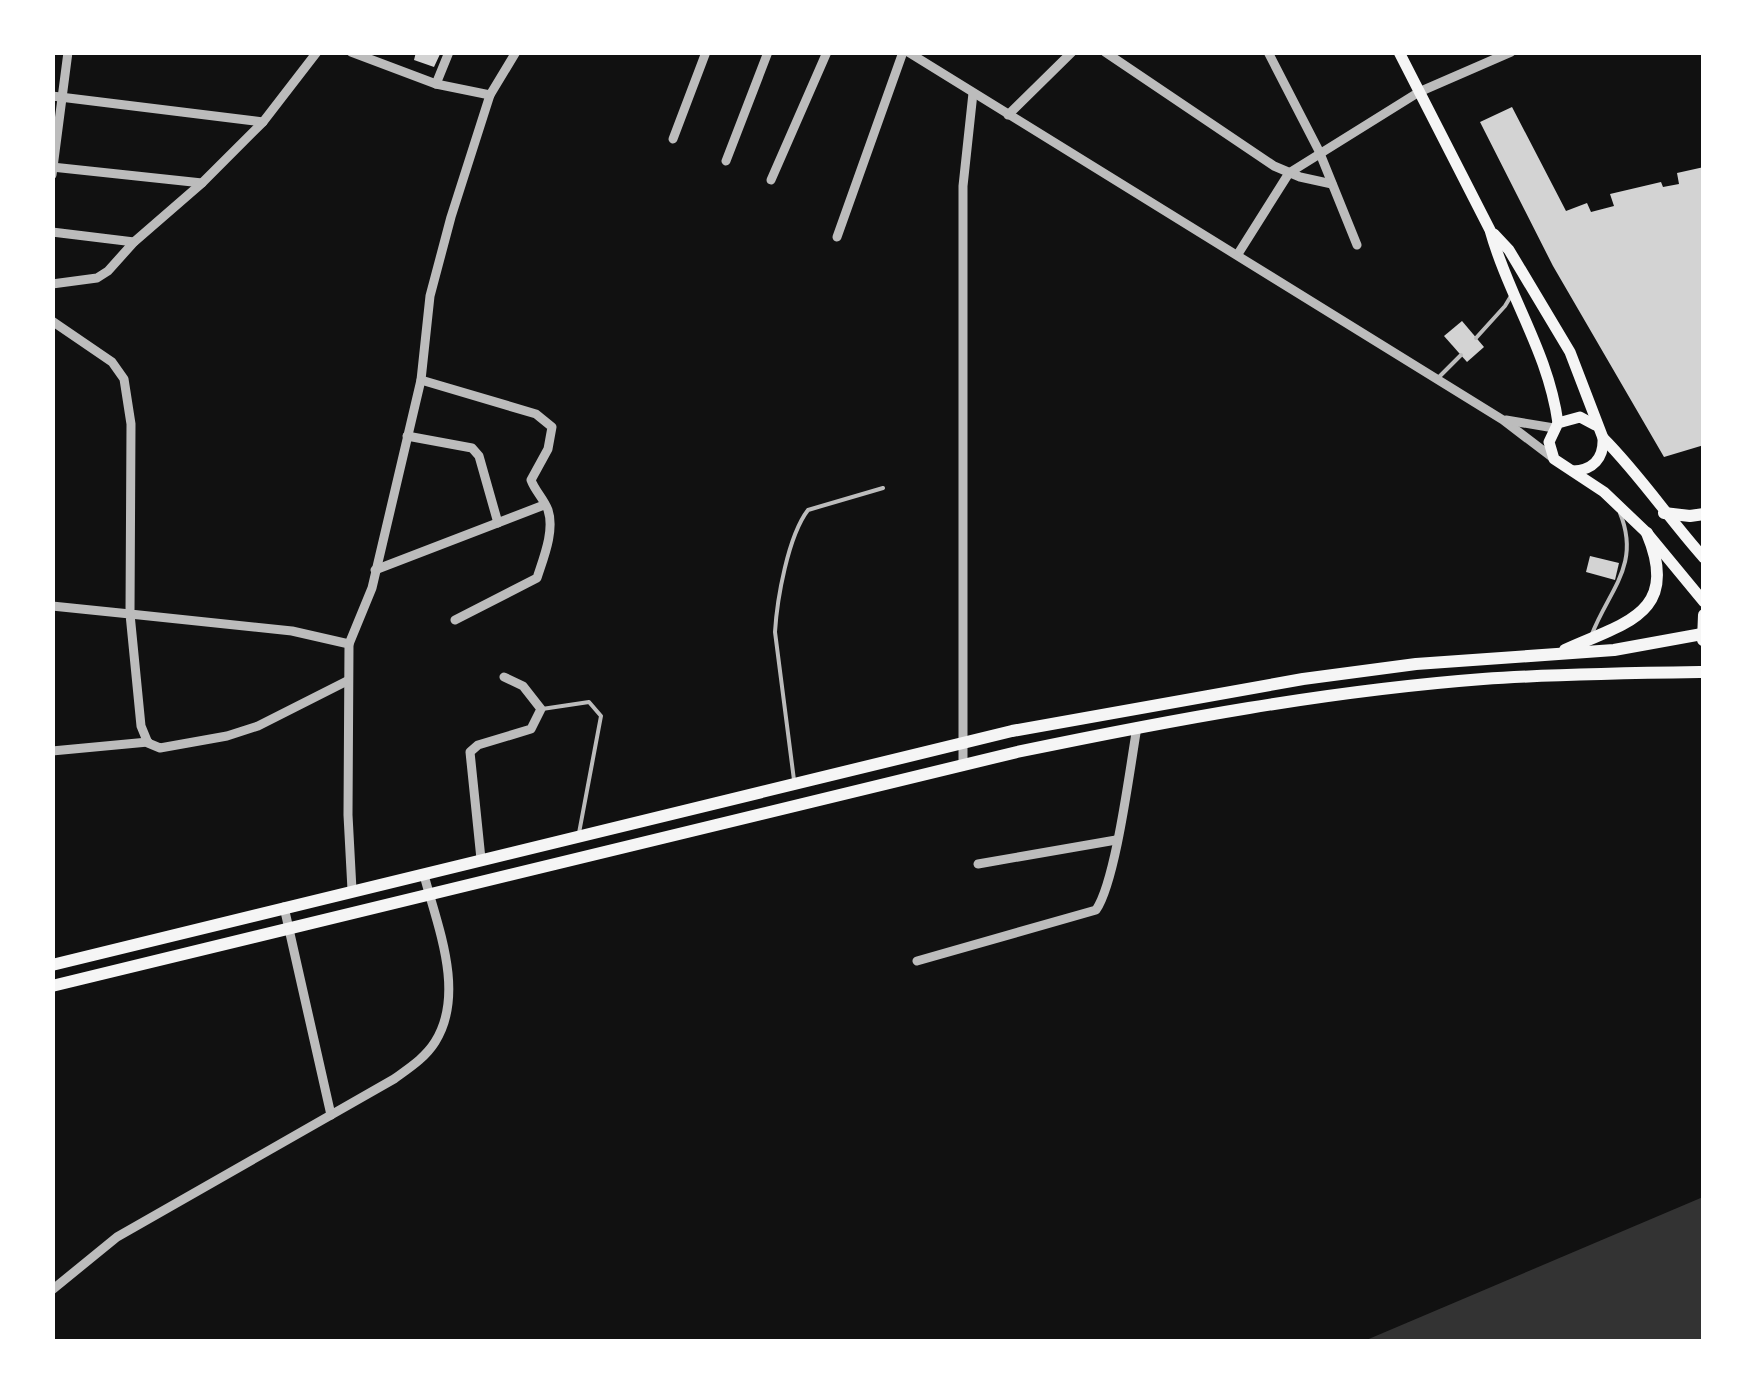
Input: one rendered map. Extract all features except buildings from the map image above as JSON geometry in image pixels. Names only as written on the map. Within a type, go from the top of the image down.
[{"type":"main road","points":[[1399,52],[1490,230],[1546,364],[1556,425],[1549,442],[1554,459],[1616,504],[1647,533],[1704,602]]},
{"type":"main road","points":[[1490,230],[1510,250],[1570,352],[1603,438],[1630,464],[1664,513],[1704,558]]},
{"type":"main road","points":[[1556,425],[1580,417],[1596,424]]},
{"type":"main road","points":[[1573,471],[1590,468],[1596,462],[1604,447],[1603,438]]},
{"type":"main road","points":[[1664,513],[1704,514]]},
{"type":"main road","points":[[1558,653],[1641,615],[1655,595],[1657,557],[1647,533]]},
{"type":"main road","points":[[52,966],[1012,731],[1416,664],[1614,650],[1703,638],[1704,616]]},
{"type":"main road","points":[[52,986],[1137,727],[1412,686],[1486,679],[1704,672]]},
{"type":"street","points":[[52,175],[58,96],[68,52]]},
{"type":"street","points":[[52,284],[97,278],[108,271],[263,122],[317,52]]},
{"type":"street","points":[[350,52],[436,84],[490,96]]},
{"type":"street","points":[[436,84],[449,52]]},
{"type":"street","points":[[352,890],[348,815],[350,644],[366,608],[376,570],[420,380],[430,296],[450,216],[490,96],[516,52]]},
{"type":"street","points":[[673,139],[706,52]]},
{"type":"street","points":[[726,161],[768,52]]},
{"type":"street","points":[[772,180],[827,52]]},
{"type":"street","points":[[837,237],[906,52],[1503,420],[1554,459]]},
{"type":"street","points":[[924,62],[935,52]]},
{"type":"street","points":[[1008,115],[1072,52]]},
{"type":"street","points":[[1105,52],[1288,173],[1332,184]]},
{"type":"street","points":[[1268,52],[1319,151],[1358,245]]},
{"type":"street","points":[[1238,254],[1288,173],[1419,92],[1511,52]]},
{"type":"street","points":[[963,766],[963,186],[972,93]]},
{"type":"street","points":[[58,96],[263,122]]},
{"type":"street","points":[[53,167],[202,183]]},
{"type":"street","points":[[52,232],[134,242]]},
{"type":"street","points":[[52,322],[112,362],[124,379],[131,424],[130,614],[141,726],[148,742],[168,748],[227,736],[258,726],[347,682]]},
{"type":"street","points":[[420,380],[536,414],[552,427],[548,449],[531,480],[548,510],[549,536],[537,578],[455,620]]},
{"type":"street","points":[[1503,420],[1556,425]]},
{"type":"street","points":[[407,436],[472,448],[479,456],[498,522]]},
{"type":"street","points":[[376,570],[544,505]]},
{"type":"street","points":[[52,606],[292,631],[350,644]]},
{"type":"street","points":[[482,860],[470,752],[478,745],[531,729],[541,709],[523,686],[504,676]]},
{"type":"street","points":[[917,962],[1096,910],[1102,901],[1116,840],[1137,727]]},
{"type":"street","points":[[52,750],[148,742]]},
{"type":"street","points":[[978,864],[1116,840]]},
{"type":"street","points":[[52,1290],[117,1237],[394,1079],[418,1061],[437,1039],[448,984],[443,940],[424,875]]},
{"type":"street","points":[[284,907],[331,1115]]},
{"type":"lane","points":[[1476,338],[1506,306],[1513,290]]},
{"type":"lane","points":[[1436,379],[1461,355]]},
{"type":"lane","points":[[794,784],[775,632],[794,543],[808,510],[883,488]]},
{"type":"lane","points":[[1590,638],[1622,577],[1627,531],[1616,504]]},
{"type":"lane","points":[[541,709],[589,702],[602,716],[578,837]]},
{"type":"shaded area","points":[[1703,1197],[1703,1341],[1364,1341]]}]
